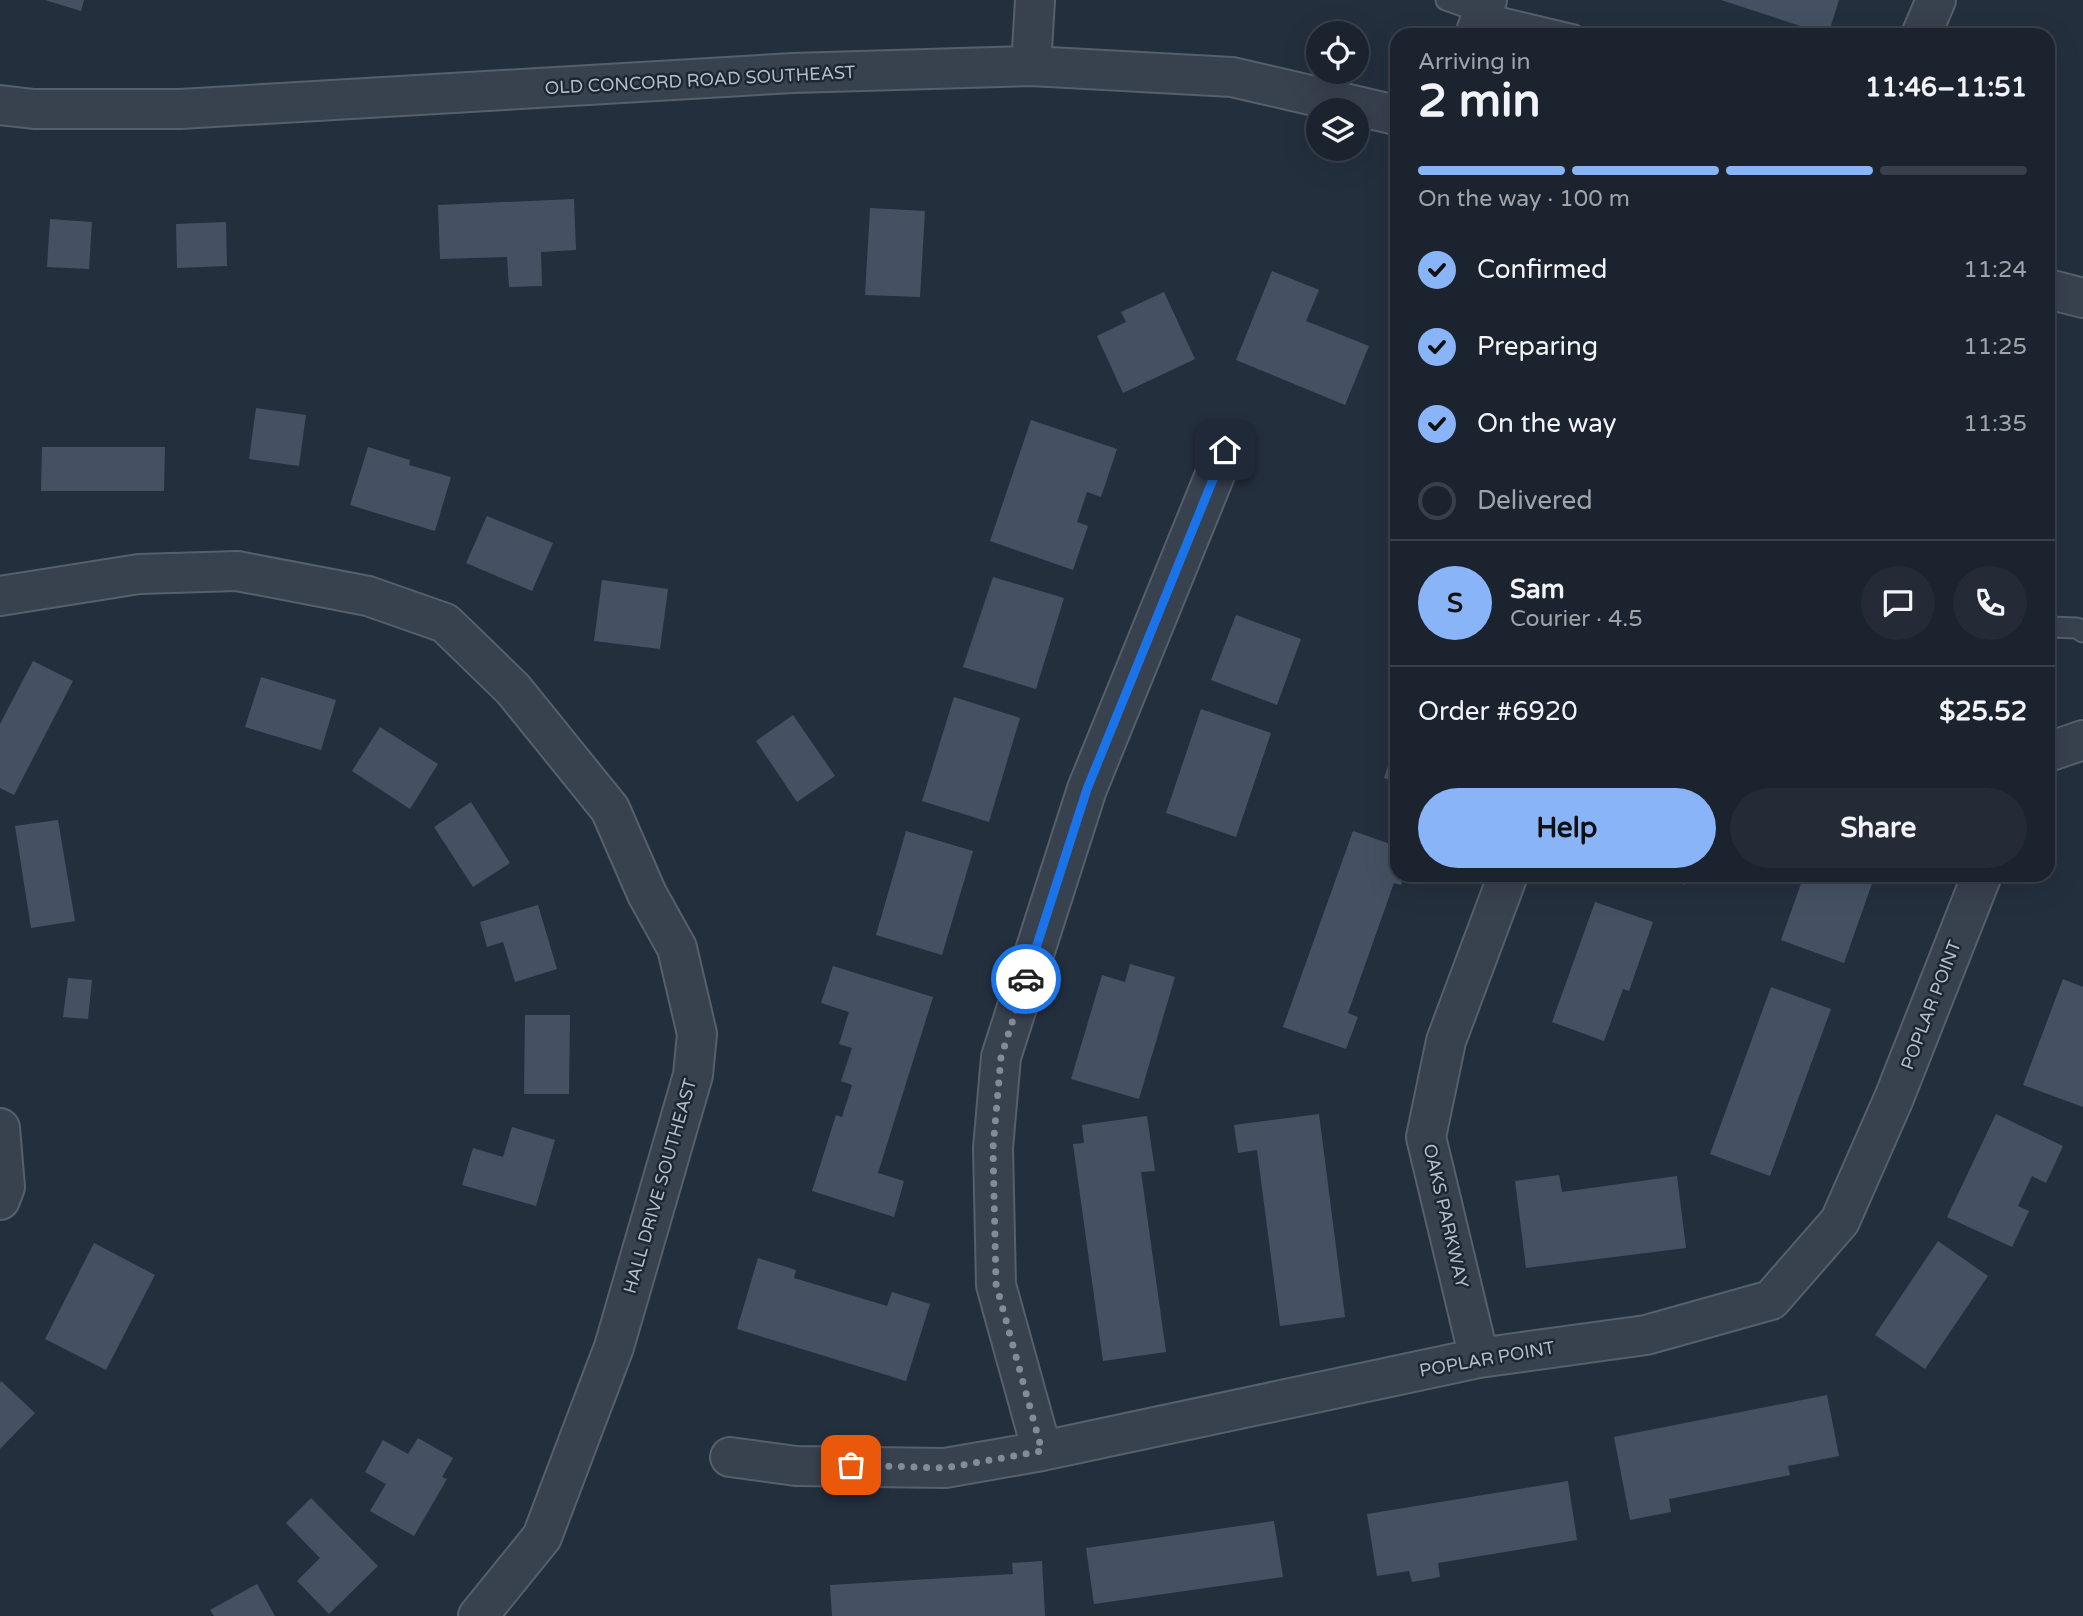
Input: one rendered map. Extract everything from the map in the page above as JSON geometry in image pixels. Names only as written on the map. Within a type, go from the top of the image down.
[{"type":"street","points":[[1031,66],[1035,0]]},
{"type":"street","points":[[1925,28],[1936,0]]},
{"type":"street","name":"OLD CONCORD ROAD SOUTHEAST","points":[[0,105],[34,109],[180,109],[779,74],[1031,66],[1232,76],[1390,114]]},
{"type":"street","points":[[2055,291],[2083,298]]},
{"type":"street","points":[[1042,1451],[996,1284],[993,1148],[1001,1057],[1087,789],[1225,450]]},
{"type":"street","name":"HALL DRIVE SOUTHEAST","points":[[0,596],[139,575],[237,571],[368,596],[445,623],[513,690],[610,809],[648,894],[677,948],[697,1034],[693,1075],[614,1347],[541,1536],[478,1616]]},
{"type":"street","points":[[2055,750],[2083,740]]},
{"type":"street","name":"OAKS PARKWAY","points":[[1479,1357],[1426,1137],[1446,1041],[1505,882]]},
{"type":"street","name":"POPLAR POINT","points":[[730,1457],[796,1466],[945,1468],[1042,1451],[1479,1357],[1646,1335],[1771,1300],[1840,1220],[1894,1098],[1979,882]]},
{"type":"street","points":[[0,1128],[5,1187],[0,1200]]},
{"type":"lane","points":[[1446,0],[1481,16],[1540,28]]},
{"type":"lane","points":[[2055,627],[2077,628],[2083,632]]},
{"type":"building","points":[[45,0],[84,0],[81,11]]},
{"type":"building","points":[[1721,0],[1839,0],[1830,28],[1807,28]]},
{"type":"building","points":[[574,199],[576,250],[541,252],[542,286],[509,287],[507,257],[440,259],[438,205]]},
{"type":"building","points":[[870,208],[925,211],[920,297],[865,295]]},
{"type":"building","points":[[50,219],[92,222],[89,269],[47,267]]},
{"type":"building","points":[[226,222],[227,266],[177,268],[176,224]]},
{"type":"building","points":[[1272,271],[1319,290],[1306,321],[1369,346],[1345,405],[1236,360]]},
{"type":"building","points":[[1164,292],[1195,359],[1123,393],[1097,336],[1126,322],[1121,312]]},
{"type":"building","points":[[256,408],[306,415],[299,466],[249,459]]},
{"type":"building","points":[[1031,420],[1117,449],[1101,497],[1087,492],[1077,522],[1088,526],[1073,570],[990,541]]},
{"type":"building","points":[[42,447],[165,447],[164,491],[41,491]]},
{"type":"building","points":[[368,447],[410,460],[409,465],[451,477],[435,531],[350,505]]},
{"type":"building","points":[[487,516],[553,543],[532,591],[466,563]]},
{"type":"building","points":[[993,577],[1064,598],[1036,689],[963,667]]},
{"type":"building","points":[[602,580],[668,589],[660,649],[594,641]]},
{"type":"building","points":[[1236,615],[1301,639],[1277,705],[1211,680]]},
{"type":"building","points":[[33,661],[73,681],[14,795],[0,788],[0,724]]},
{"type":"building","points":[[261,677],[336,700],[321,750],[245,727]]},
{"type":"building","points":[[954,697],[1020,718],[989,822],[922,801]]},
{"type":"building","points":[[1201,709],[1271,733],[1236,837],[1166,813]]},
{"type":"building","points":[[793,715],[835,776],[797,802],[756,741]]},
{"type":"building","points":[[380,727],[438,764],[410,809],[352,771]]},
{"type":"building","points":[[1390,760],[1390,780],[1384,778]]},
{"type":"building","points":[[471,802],[510,863],[473,887],[434,827]]},
{"type":"building","points":[[58,820],[75,921],[31,928],[15,826]]},
{"type":"building","points":[[906,831],[973,851],[942,955],[876,935]]},
{"type":"building","points":[[1353,831],[1390,844],[1390,882],[1402,882],[1401,885],[1394,883],[1348,1013],[1358,1017],[1346,1049],[1283,1027]]},
{"type":"building","points":[[1802,882],[1873,882],[1844,963],[1781,940]]},
{"type":"building","points":[[1595,902],[1653,922],[1629,991],[1623,989],[1604,1041],[1552,1022]]},
{"type":"building","points":[[538,905],[557,969],[515,982],[503,942],[487,947],[480,922]]},
{"type":"building","points":[[1130,964],[1175,977],[1139,1099],[1071,1079],[1102,975],[1125,982]]},
{"type":"building","points":[[833,966],[933,997],[878,1173],[904,1181],[894,1217],[812,1191],[836,1115],[842,1117],[852,1085],[841,1081],[852,1048],[839,1044],[849,1012],[821,1003]]},
{"type":"building","points":[[68,978],[92,980],[88,1019],[63,1017]]},
{"type":"building","points":[[2063,979],[2083,987],[2083,1107],[2023,1085]]},
{"type":"building","points":[[1771,987],[1831,1009],[1770,1176],[1710,1154]]},
{"type":"building","points":[[525,1015],[570,1015],[569,1094],[524,1094]]},
{"type":"building","points":[[1319,1114],[1345,1317],[1280,1326],[1257,1150],[1238,1153],[1234,1125]]},
{"type":"building","points":[[1996,1114],[2063,1146],[2046,1183],[2032,1176],[2018,1206],[2029,1211],[2012,1247],[1947,1217]]},
{"type":"building","points":[[1147,1116],[1155,1171],[1141,1172],[1166,1352],[1103,1361],[1073,1144],[1084,1143],[1082,1125]]},
{"type":"building","points":[[512,1127],[555,1140],[536,1206],[462,1185],[473,1148],[503,1157]]},
{"type":"building","points":[[1559,1175],[1562,1192],[1677,1176],[1686,1248],[1526,1268],[1515,1181]]},
{"type":"building","points":[[1938,1241],[1988,1276],[1925,1369],[1875,1335]]},
{"type":"building","points":[[94,1243],[155,1275],[106,1370],[45,1339]]},
{"type":"building","points":[[758,1258],[796,1270],[794,1278],[887,1306],[892,1292],[930,1304],[906,1381],[737,1329]]},
{"type":"building","points":[[1,1381],[35,1413],[0,1449],[0,1383]]},
{"type":"building","points":[[1827,1395],[1839,1456],[1788,1466],[1790,1475],[1669,1499],[1671,1512],[1630,1520],[1614,1437]]},
{"type":"building","points":[[418,1438],[453,1458],[442,1477],[447,1479],[414,1536],[370,1511],[386,1484],[365,1472],[383,1440],[408,1454]]},
{"type":"building","points":[[1568,1481],[1577,1540],[1438,1563],[1440,1577],[1412,1582],[1409,1571],[1377,1576],[1367,1514]]},
{"type":"building","points":[[311,1498],[378,1566],[329,1614],[297,1581],[320,1558],[286,1523]]},
{"type":"building","points":[[1274,1521],[1283,1577],[1094,1604],[1086,1548]]},
{"type":"building","points":[[1042,1561],[1045,1616],[832,1616],[830,1585],[1013,1574],[1012,1563]]},
{"type":"building","points":[[257,1584],[275,1616],[214,1616],[210,1610]]},
{"type":"way so far","points":[[851,1465],[945,1468],[1042,1451],[996,1284],[993,1148],[1001,1057],[1026,979]]},
{"type":"route","points":[[1026,979],[1087,789],[1225,450]]}]
